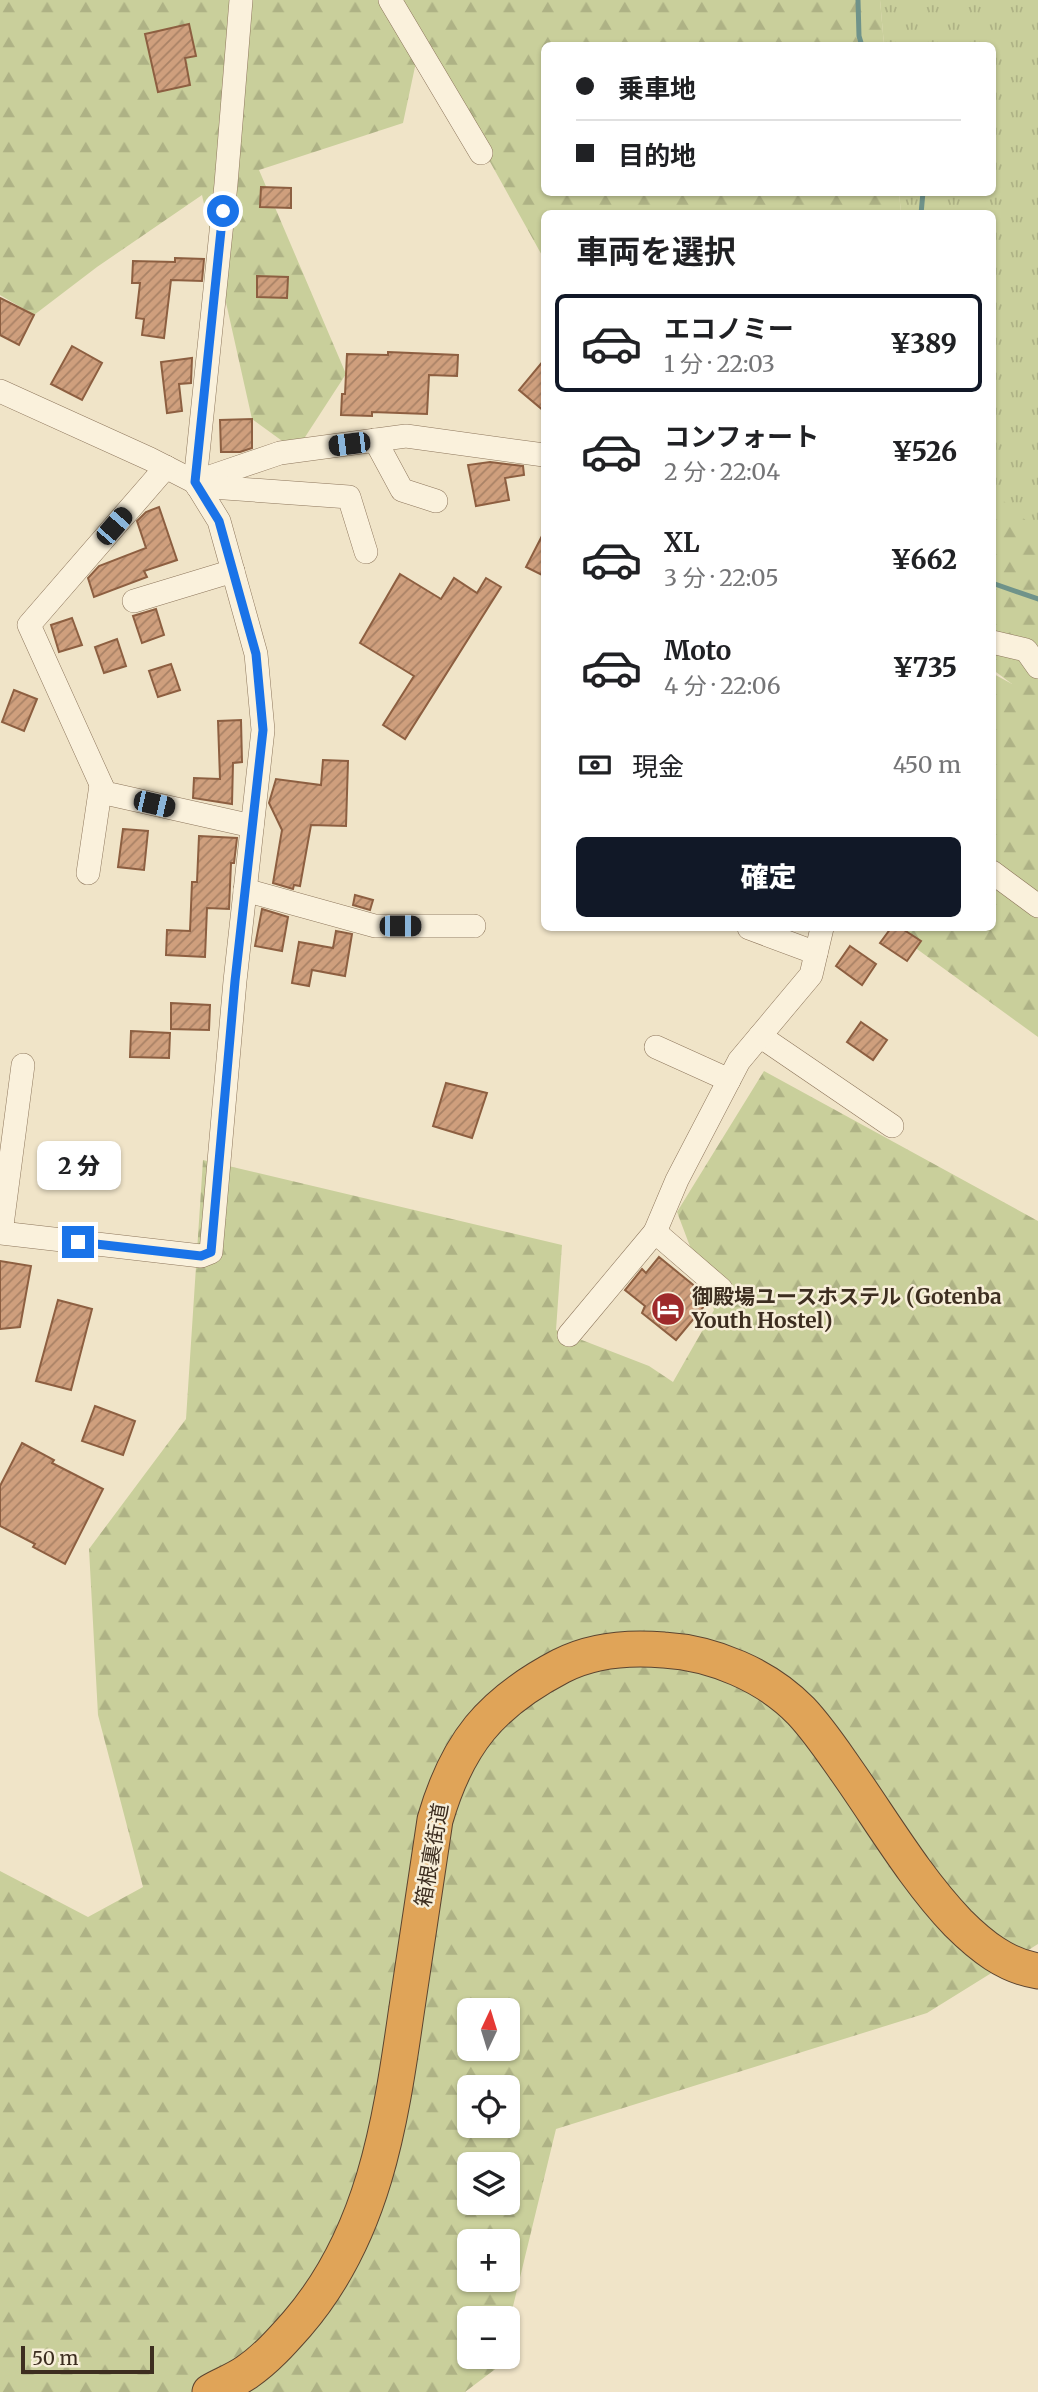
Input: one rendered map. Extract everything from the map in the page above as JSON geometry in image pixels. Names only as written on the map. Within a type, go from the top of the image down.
[{"type":"highway","name":"箱根裏街道","points":[[210,2392],[246,2372],[279,2344],[310,2309],[337,2269],[359,2226],[388,2127],[433,1830],[446,1784],[461,1753],[484,1723],[510,1698],[541,1676],[574,1660],[610,1651],[646,1648],[681,1651],[713,1659],[745,1672],[775,1689],[800,1711],[824,1739],[926,1886],[949,1913],[974,1938],[999,1957],[1038,1972]]},
{"type":"street","points":[[23,1065],[1,1233],[201,1256],[211,1252],[263,730],[256,654],[219,521],[196,484],[241,0]]},
{"type":"street","points":[[390,0],[481,153]]},
{"type":"street","points":[[0,391],[166,467],[196,484],[349,497],[366,552]]},
{"type":"street","points":[[196,484],[280,453],[406,436],[541,455]]},
{"type":"street","points":[[376,440],[402,490],[436,501]]},
{"type":"street","points":[[166,467],[29,625],[105,793],[252,826]]},
{"type":"street","points":[[134,601],[233,571]]},
{"type":"street","points":[[996,643],[1026,650],[1038,667]]},
{"type":"street","points":[[88,873],[101,785]]},
{"type":"street","points":[[996,875],[1038,906]]},
{"type":"street","points":[[245,890],[375,926],[474,926]]},
{"type":"street","points":[[757,931],[816,953]]},
{"type":"street","points":[[569,1335],[655,1232],[677,1180],[739,1061],[811,975],[821,931]]},
{"type":"street","points":[[760,1036],[892,1126]]},
{"type":"street","points":[[656,1047],[729,1080]]},
{"type":"street","points":[[655,1232],[721,1289]]},
{"type":"green space","points":[[0,0],[386,0],[419,48],[403,123],[259,170],[346,374],[296,451],[252,419],[202,195],[97,267],[34,315],[0,295]]},
{"type":"green space","points":[[400,0],[880,0],[884,42],[541,42],[541,196],[899,196],[901,210],[541,210],[541,254]]},
{"type":"green space","points":[[880,0],[1038,0],[1038,536],[996,503],[996,210],[901,210],[899,196],[996,196],[996,42],[884,42]]},
{"type":"green space","points":[[996,494],[1038,531],[1038,1037],[892,931],[996,931],[996,675],[1012,684],[996,672]]},
{"type":"green space","points":[[764,1071],[1038,1221],[1038,1944],[927,2013],[556,2129],[520,2278],[520,2229],[457,2229],[457,2292],[516,2292],[513,2306],[457,2306],[457,2369],[495,2369],[465,2392],[0,2392],[0,1871],[88,1917],[143,1887],[98,1715],[89,1549],[186,1419],[203,1160],[562,1245],[556,1330],[649,1366],[673,1382],[714,1310],[677,1212]]},
{"type":"building","points":[[189,24],[196,56],[185,58],[190,85],[158,92],[145,34]]},
{"type":"building","points":[[261,187],[291,188],[291,208],[260,207]]},
{"type":"building","points":[[175,258],[204,259],[202,281],[171,280],[164,338],[142,335],[144,319],[136,318],[140,283],[132,283],[133,261],[175,262]]},
{"type":"building","points":[[257,276],[288,277],[287,298],[257,297]]},
{"type":"building","points":[[0,298],[34,315],[19,345],[0,335]]},
{"type":"building","points":[[72,346],[102,363],[82,400],[51,384]]},
{"type":"building","points":[[388,352],[458,355],[457,376],[429,375],[427,414],[372,412],[372,416],[341,415],[347,354],[388,355]]},
{"type":"building","points":[[192,358],[191,383],[179,384],[182,411],[167,413],[161,362]]},
{"type":"building","points":[[541,364],[541,408],[519,390]]},
{"type":"building","points":[[252,419],[252,448],[240,452],[221,452],[220,420]]},
{"type":"building","points":[[490,462],[523,466],[524,475],[505,478],[509,500],[476,506],[468,465]]},
{"type":"building","points":[[159,507],[177,560],[144,571],[147,577],[94,597],[88,578],[99,566],[146,548],[137,521],[146,512]]},
{"type":"building","points":[[541,538],[541,574],[526,567]]},
{"type":"building","points":[[400,574],[441,599],[454,578],[477,593],[486,578],[501,587],[405,739],[383,725],[414,676],[360,643]]},
{"type":"building","points":[[156,609],[164,635],[142,643],[133,616]]},
{"type":"building","points":[[72,618],[82,645],[59,652],[51,625]]},
{"type":"building","points":[[117,639],[126,666],[104,673],[95,647]]},
{"type":"building","points":[[171,664],[180,690],[158,697],[149,671]]},
{"type":"building","points":[[14,690],[37,699],[24,731],[2,722]]},
{"type":"building","points":[[241,720],[242,762],[233,763],[232,804],[193,798],[194,778],[220,779],[218,721]]},
{"type":"building","points":[[323,760],[348,761],[346,826],[311,825],[300,886],[294,885],[293,889],[273,883],[282,830],[269,803],[276,779],[321,785]]},
{"type":"building","points":[[123,829],[148,831],[144,870],[118,867]]},
{"type":"building","points":[[199,836],[237,838],[234,863],[231,863],[229,909],[207,908],[205,957],[166,955],[167,930],[190,931],[192,882],[197,882]]},
{"type":"building","points":[[355,895],[373,900],[370,910],[353,905]]},
{"type":"building","points":[[262,909],[288,917],[282,951],[255,946]]},
{"type":"building","points":[[336,931],[352,934],[345,976],[312,970],[309,986],[292,983],[299,942],[333,948]]},
{"type":"building","points":[[889,931],[906,931],[921,941],[907,961],[880,943]]},
{"type":"building","points":[[850,946],[876,964],[862,985],[836,966]]},
{"type":"building","points":[[171,1003],[210,1005],[209,1030],[171,1029]]},
{"type":"building","points":[[861,1022],[887,1040],[873,1060],[847,1042]]},
{"type":"building","points":[[131,1031],[170,1033],[169,1058],[130,1057]]},
{"type":"building","points":[[446,1083],[487,1093],[472,1138],[433,1126]]},
{"type":"building","points":[[659,1257],[697,1288],[693,1294],[706,1304],[676,1340],[642,1313],[645,1306],[625,1290],[642,1269],[646,1273]]},
{"type":"building","points":[[0,1261],[31,1266],[20,1327],[0,1329]]},
{"type":"building","points":[[58,1300],[92,1309],[71,1390],[36,1381]]},
{"type":"building","points":[[95,1406],[135,1421],[123,1455],[82,1441]]},
{"type":"building","points":[[22,1443],[54,1460],[52,1463],[103,1489],[65,1564],[33,1547],[35,1544],[0,1526],[0,1486]]},
{"type":"waterway","points":[[858,0],[861,42]]},
{"type":"waterway","points":[[921,210],[923,196]]},
{"type":"waterway","points":[[996,584],[1038,599]]},
{"type":"place","name":"御殿場ユースホステル (Gotenba Youth Hostel)","points":[[668,1309]]},
{"type":"route","points":[[78,1242],[201,1256],[211,1252],[235,981],[263,730],[256,654],[219,521],[195,482],[223,211]]}]
